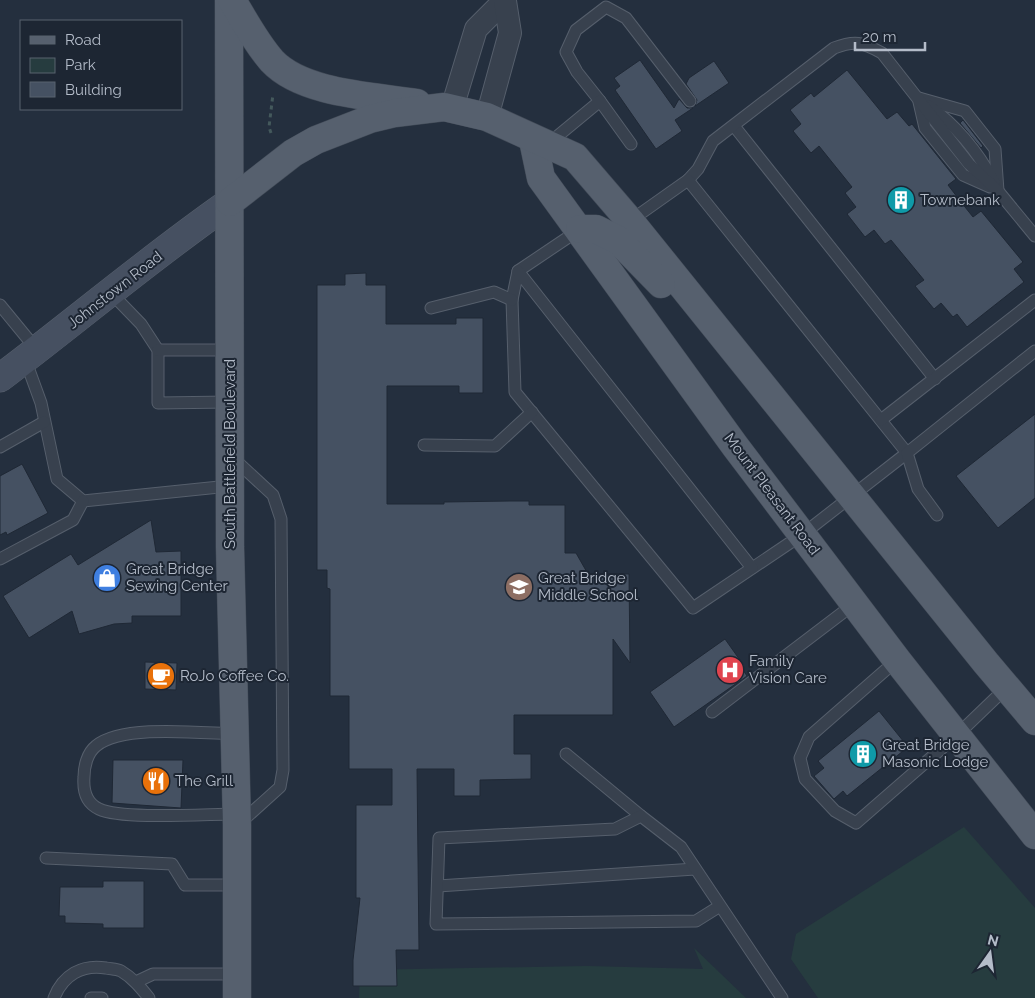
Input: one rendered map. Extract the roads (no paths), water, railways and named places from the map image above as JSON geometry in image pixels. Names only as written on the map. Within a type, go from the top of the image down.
[{"type":"main road","points":[[230,0],[273,62],[298,80],[328,90],[448,108],[487,117],[575,157],[630,221],[1035,721]]},
{"type":"main road","name":"South Battlefield Boulevard","points":[[230,0],[229,402],[237,986]]},
{"type":"main road","points":[[230,202],[294,153],[316,140],[370,119],[395,112],[448,108]]},
{"type":"main road","name":"Mount Pleasant Road","points":[[540,142],[542,178],[735,446],[897,660],[1035,835]]},
{"type":"main road","name":"Johnstown Road","points":[[0,378],[185,234],[230,202]]},
{"type":"main road","points":[[580,229],[596,229],[618,240],[663,287],[726,368],[817,451]]},
{"type":"street","points":[[448,108],[476,29],[505,0]]},
{"type":"street","points":[[487,117],[510,33],[505,0]]},
{"type":"lane","points":[[631,144],[577,72],[566,52],[576,30],[606,7],[626,18],[690,101]]},
{"type":"lane","points":[[630,221],[688,180],[698,168],[713,141],[834,48],[849,42],[864,44],[882,53],[918,98],[948,119],[982,159],[998,191],[1035,236]]},
{"type":"lane","points":[[918,98],[925,128],[963,175],[998,191]]},
{"type":"lane","points":[[918,98],[964,111],[995,149],[998,191]]},
{"type":"lane","points":[[540,142],[600,101]]},
{"type":"lane","points":[[734,126],[935,379]]},
{"type":"lane","points":[[688,180],[907,454],[918,489],[937,516]]},
{"type":"lane","points":[[580,229],[518,271],[512,300],[515,392],[693,608],[802,534],[907,454],[1035,351]]},
{"type":"lane","points":[[518,271],[752,568]]},
{"type":"lane","points":[[430,308],[494,292],[512,300]]},
{"type":"lane","points":[[111,293],[141,324],[158,350],[158,403],[229,402]]},
{"type":"lane","points":[[881,420],[1035,300]]},
{"type":"lane","points":[[0,305],[31,354],[57,479],[83,501],[230,486]]},
{"type":"lane","points":[[158,350],[229,350]]},
{"type":"lane","points":[[424,445],[495,446],[532,412]]},
{"type":"lane","points":[[0,447],[44,422]]},
{"type":"lane","points":[[230,455],[273,495],[281,519],[283,770],[280,787],[236,819],[120,814],[99,809],[87,798],[84,786],[85,764],[95,746],[120,734],[174,732],[234,734]]},
{"type":"lane","points":[[0,559],[73,520],[83,501]]},
{"type":"lane","points":[[712,712],[854,604]]},
{"type":"lane","points":[[897,660],[809,737],[800,758],[805,779],[836,811],[856,823],[957,735],[1007,687]]},
{"type":"lane","points":[[566,754],[681,848],[782,998]]},
{"type":"lane","points":[[641,816],[615,829],[439,838],[436,924],[696,921],[720,906]]},
{"type":"lane","points":[[46,858],[172,864],[185,885],[237,885]]},
{"type":"lane","points":[[438,886],[696,869]]},
{"type":"lane","points":[[54,998],[58,987],[71,973],[93,966],[120,970],[136,982],[149,998]]},
{"type":"lane","points":[[136,982],[153,974],[237,986]]},
{"type":"lane","points":[[91,998],[102,998]]},
{"type":"place","name":"Townebank","points":[[901,200]]},
{"type":"place","name":"Great Bridge Sewing Center","points":[[107,578]]},
{"type":"place","name":"Great Bridge Middle School","points":[[519,587]]},
{"type":"place","name":"Family Vision Care","points":[[730,670]]},
{"type":"place","name":"RoJo Coffee Co.","points":[[161,676]]},
{"type":"place","name":"Great Bridge Masonic Lodge","points":[[863,754]]},
{"type":"place","name":"The Grill","points":[[156,781]]}]
